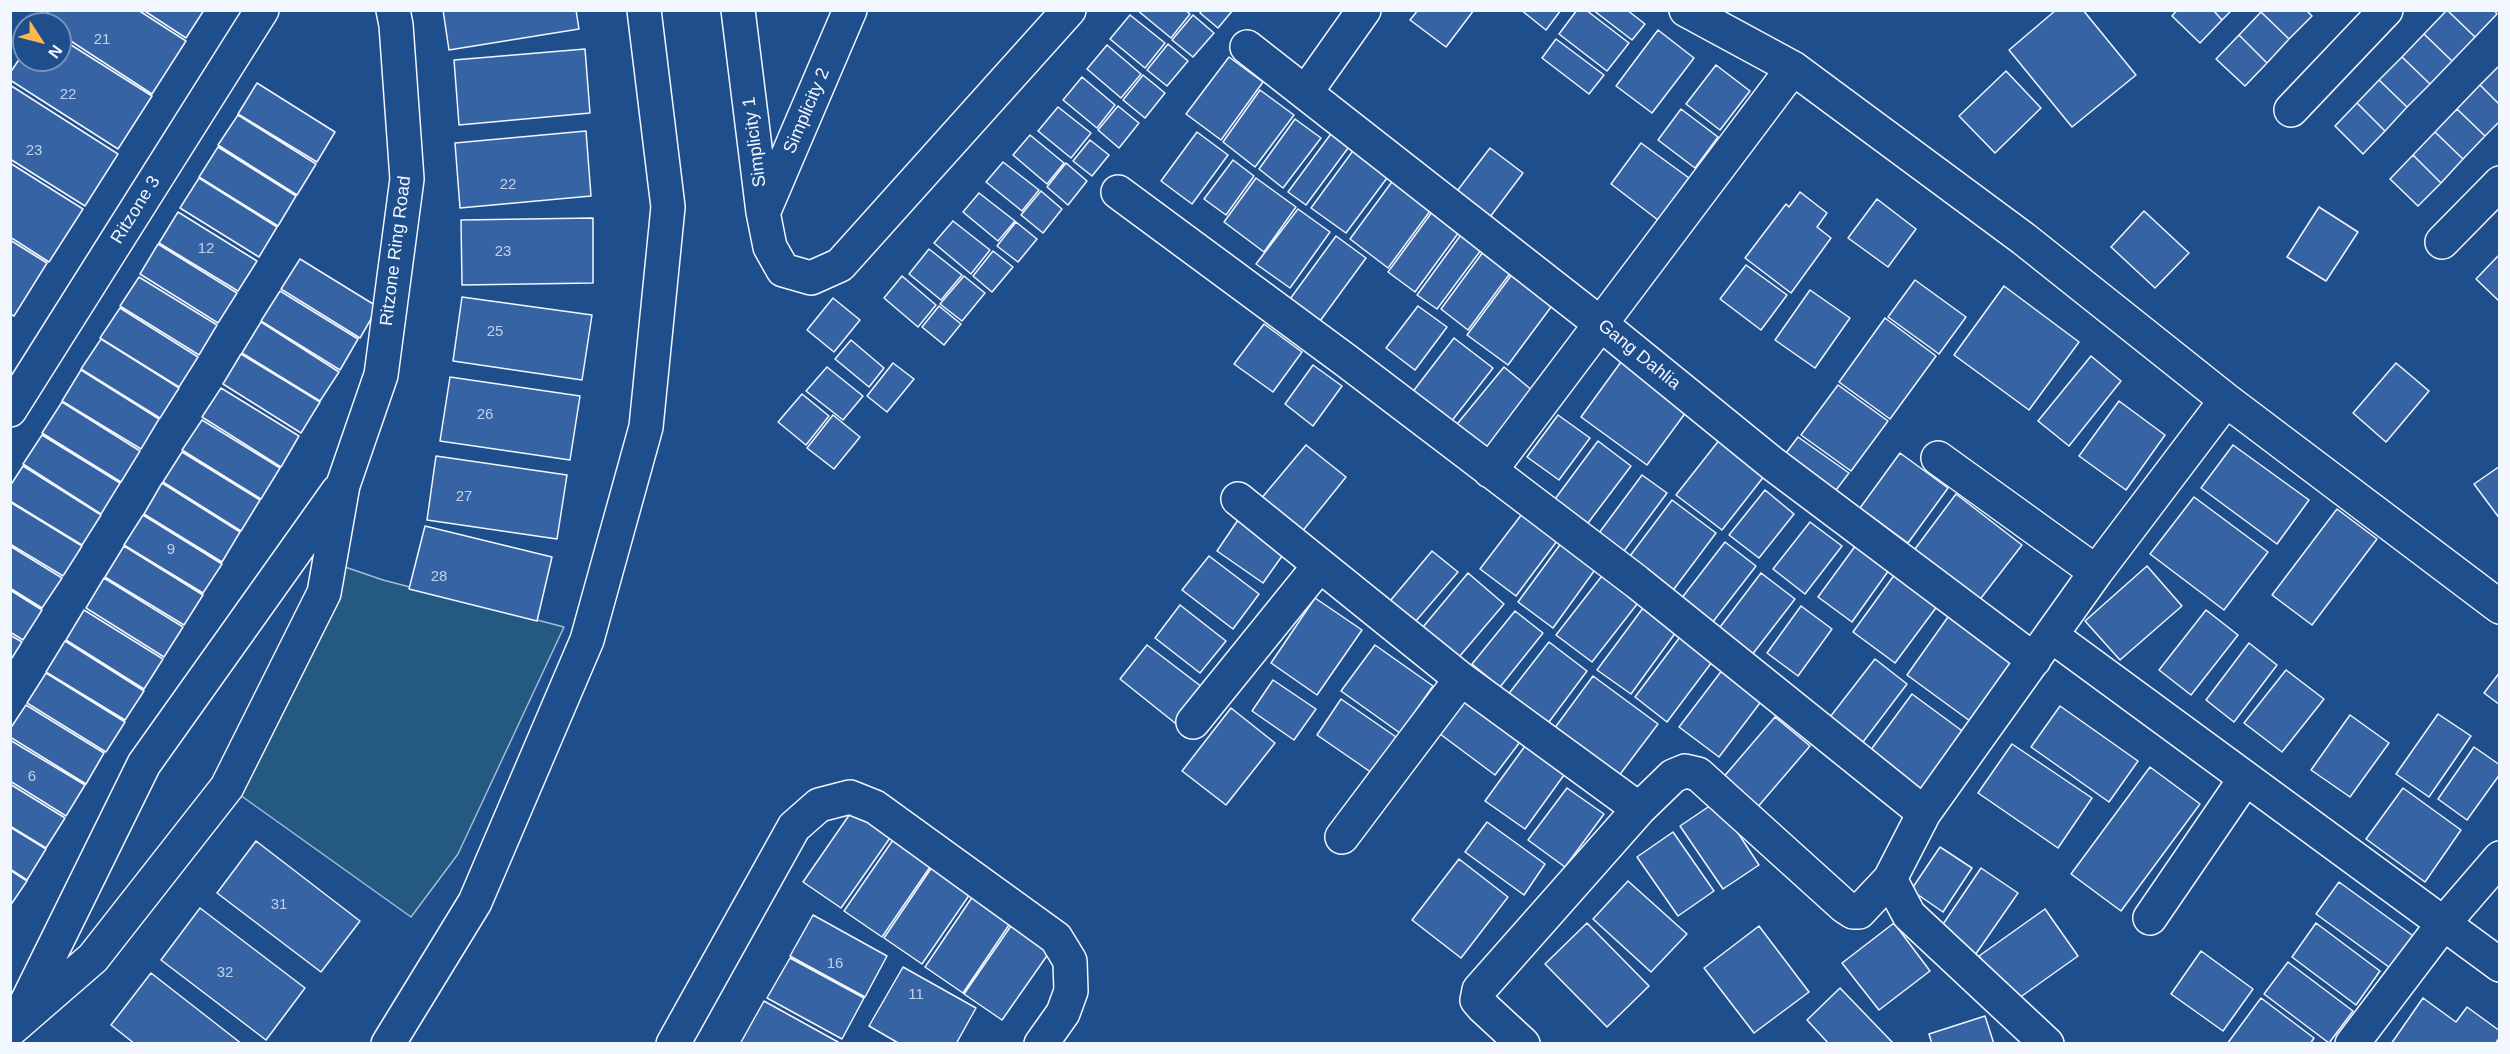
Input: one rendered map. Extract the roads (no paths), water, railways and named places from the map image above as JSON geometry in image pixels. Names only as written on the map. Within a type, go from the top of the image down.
[{"type":"street","name":"Ritzone 3","points":[[10,410],[262,10]]},
{"type":"street","name":"Ritzone Ring Road","points":[[343,485],[381,375],[407,179],[393,10]]},
{"type":"street","points":[[388,1044],[475,902],[587,640],[646,427],[668,207],[644,10]]},
{"type":"street","name":"Simplicity 1","points":[[738,10],[763,212],[770,247],[783,270],[811,278],[840,266],[1069,10]]},
{"type":"street","name":"Simplicity 2","points":[[763,212],[850,10]]},
{"type":"street","points":[[1306,92],[1364,10]]},
{"type":"street","points":[[1686,10],[1793,68],[2024,239],[2226,400],[2499,607]]},
{"type":"street","points":[[2291,110],[2386,10]]},
{"type":"street","name":"Gang Dahlia","points":[[1247,47],[1602,325],[1773,464],[2043,648],[2245,779],[2499,965]]},
{"type":"street","points":[[1491,471],[1793,68]]},
{"type":"street","points":[[2442,242],[2499,183]]},
{"type":"street","points":[[1118,192],[1637,582],[1924,813]]},
{"type":"street","points":[[1523,1044],[1477,1000],[1479,990],[1639,809],[1673,776],[1685,771],[1698,774],[1853,912],[1859,912],[1890,879],[1924,813],[2096,572],[2226,400]]},
{"type":"street","points":[[1938,458],[2096,572]]},
{"type":"street","points":[[13,1027],[144,764],[343,485]]},
{"type":"street","points":[[13,1027],[93,958],[227,787],[324,593],[343,485]]},
{"type":"street","points":[[1238,499],[1461,679],[1639,809]]},
{"type":"street","points":[[1193,722],[1319,566]]},
{"type":"street","points":[[1342,837],[1461,679]]},
{"type":"street","points":[[2150,918],[2245,779]]},
{"type":"street","points":[[673,1044],[794,827],[819,805],[850,797],[875,807],[1056,938],[1070,961],[1071,991],[1063,1013],[1041,1044]]},
{"type":"street","points":[[2352,1044],[2443,924],[2499,858]]},
{"type":"street","points":[[1890,879],[1909,915],[2047,1044]]}]
